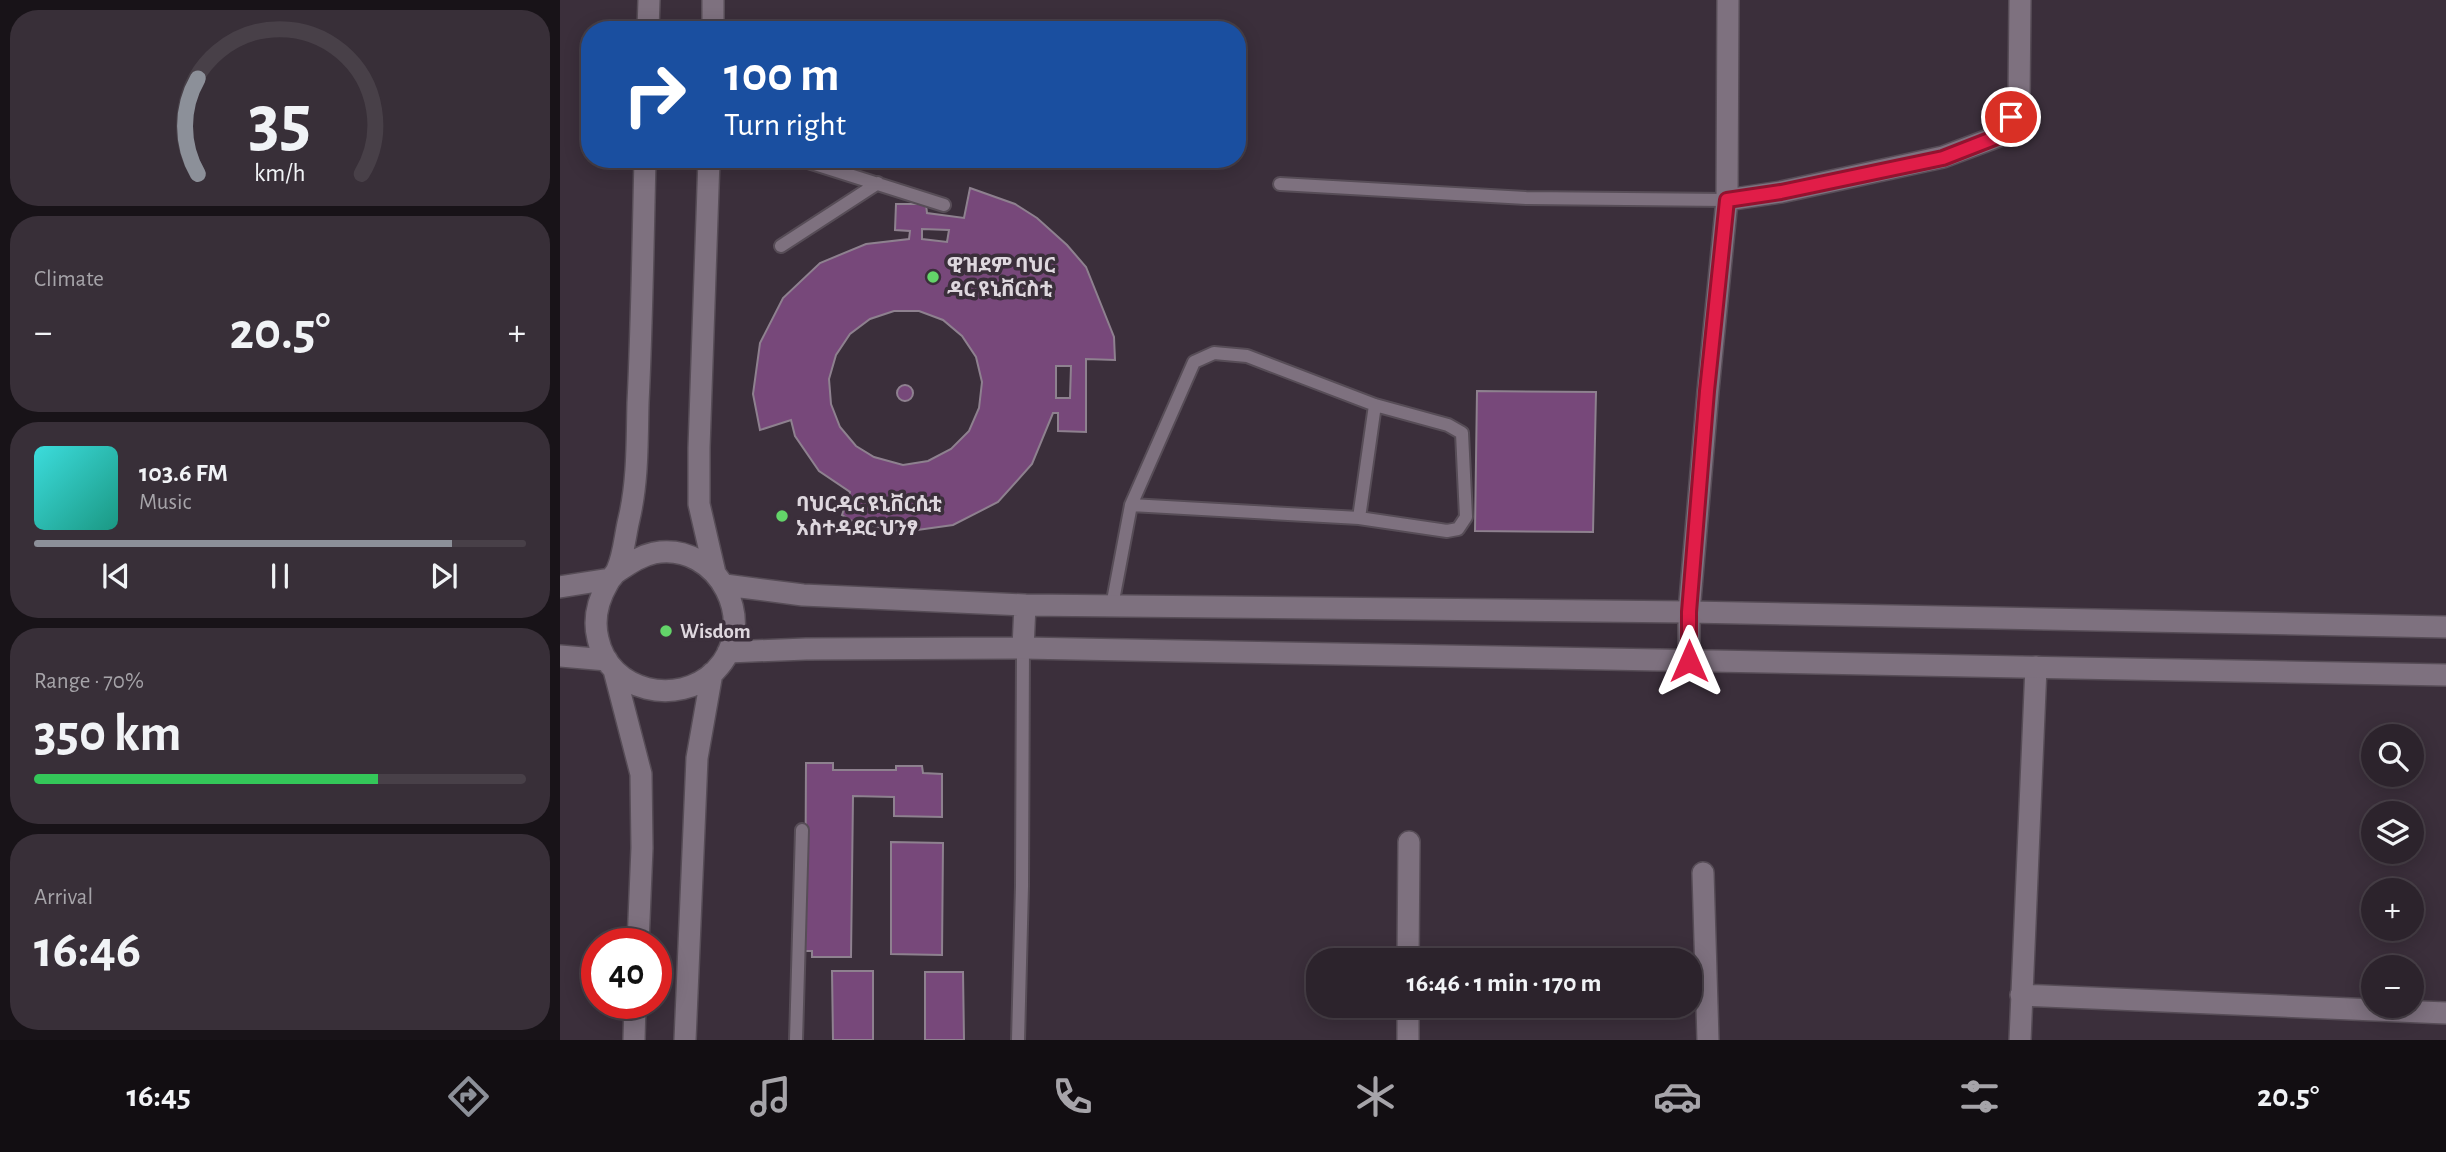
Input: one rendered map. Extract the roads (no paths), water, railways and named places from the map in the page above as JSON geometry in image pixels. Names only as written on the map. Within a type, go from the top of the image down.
[{"type":"street","points":[[648,21],[649,0]]},
{"type":"street","points":[[713,0],[713,21]]},
{"type":"street","points":[[1689,661],[1689,612],[1707,391],[1727,200],[1728,0]]},
{"type":"street","points":[[1727,200],[1781,192],[1943,158],[2002,135],[2020,99],[2020,0]]},
{"type":"street","points":[[639,928],[642,848],[641,774],[610,665],[598,640],[596,619],[600,598],[613,575],[634,497],[645,168]]},
{"type":"street","points":[[560,656],[610,665],[631,683],[652,691],[673,692],[694,686],[712,673],[728,652],[734,635],[732,601],[720,579],[699,504],[709,168]]},
{"type":"street","points":[[560,587],[613,575],[635,559],[655,553],[677,553],[698,560],[720,579],[803,595],[1025,605],[1689,612],[2446,627]]},
{"type":"street","points":[[1023,648],[1025,605]]},
{"type":"street","points":[[728,652],[1023,648],[2446,676]]},
{"type":"street","points":[[2020,1040],[2036,667]]},
{"type":"street","points":[[685,1040],[696,758],[712,673]]},
{"type":"street","points":[[1408,948],[1409,842]]},
{"type":"street","points":[[1703,873],[1708,1040]]},
{"type":"street","points":[[2021,995],[2446,1013]]},
{"type":"street","points":[[1408,1018],[1408,1040]]},
{"type":"street","points":[[634,1040],[635,1019]]},
{"type":"lane","points":[[829,168],[944,205]]},
{"type":"lane","points":[[781,246],[878,183]]},
{"type":"lane","points":[[1280,184],[1526,198],[1727,200]]},
{"type":"lane","points":[[1112,606],[1131,505],[1194,362],[1214,352],[1247,356],[1375,405],[1448,425],[1462,433],[1465,517],[1458,529],[1447,531],[1359,518],[1131,505]]},
{"type":"lane","points":[[1359,518],[1375,405]]},
{"type":"lane","points":[[1017,1040],[1022,886],[1023,648]]},
{"type":"lane","points":[[796,1040],[802,830]]},
{"type":"place","name":"ዊዝደም ባህር ዳር ዩኒቨርስቲ","points":[[933,277]]},
{"type":"place","name":"ባህርዳር ዩኒቨርሲቲ አስተዳደር ህንፃ","points":[[782,516]]},
{"type":"place","name":"Wisdom","points":[[666,631]]}]
